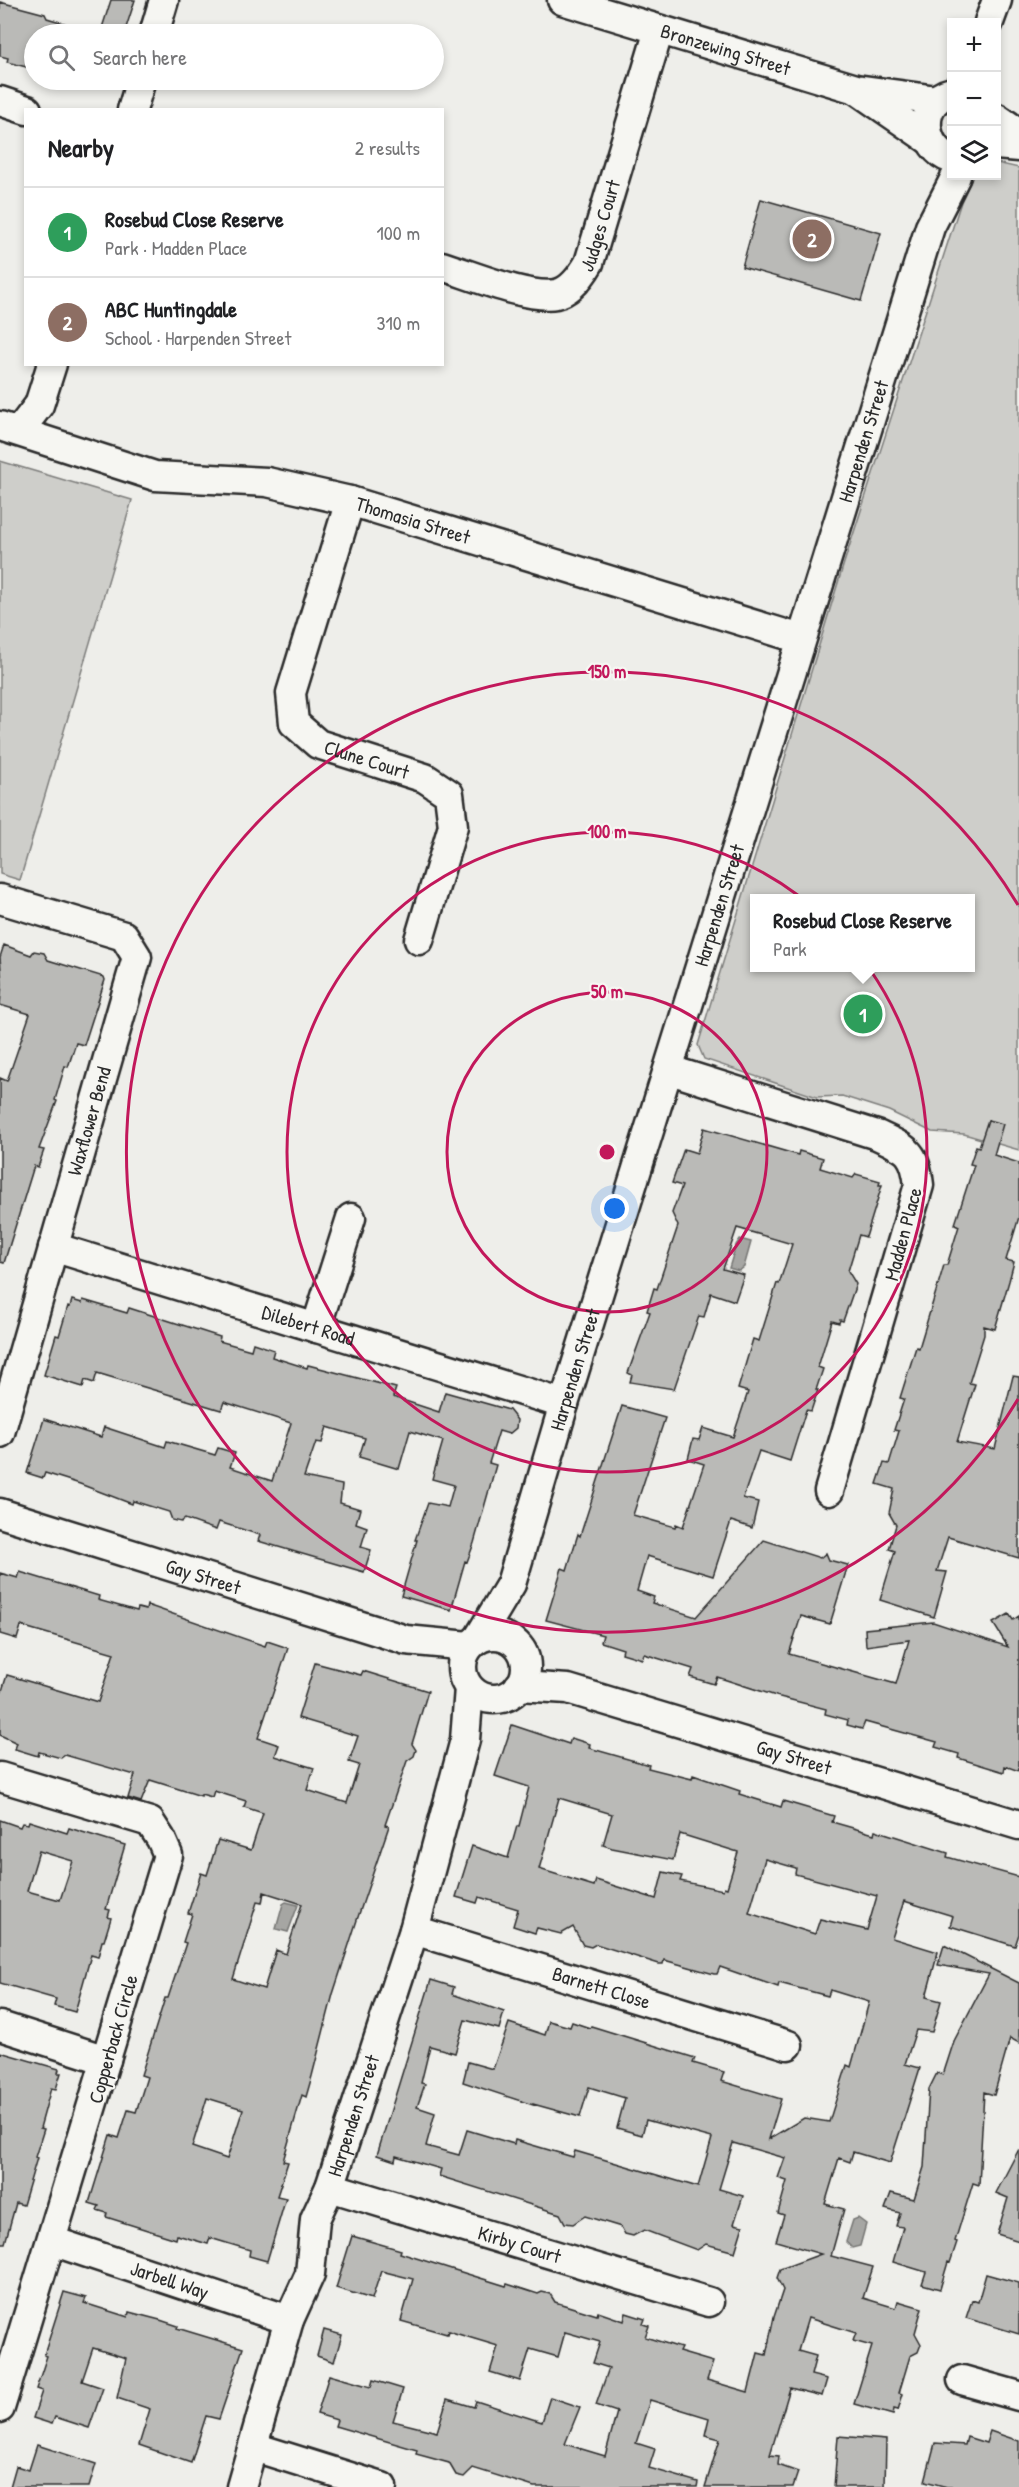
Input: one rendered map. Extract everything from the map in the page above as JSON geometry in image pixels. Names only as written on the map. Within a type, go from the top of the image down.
[{"type":"street","points":[[157,24],[164,0]]},
{"type":"street","name":"Bronzewing Street","points":[[562,0],[856,89],[944,96]]},
{"type":"street","name":"Judges Court","points":[[444,267],[533,293],[558,294],[579,280],[589,262],[659,30]]},
{"type":"street","name":"Bronzewing Street","points":[[856,89],[938,149]]},
{"type":"street","points":[[133,108],[138,90]]},
{"type":"street","name":"Harpenden Street","points":[[930,228],[938,149],[926,122],[930,110],[944,96]]},
{"type":"street","points":[[0,101],[24,109]]},
{"type":"street","points":[[1001,120],[1019,133]]},
{"type":"street","points":[[1001,145],[1019,147]]},
{"type":"street","name":"Harpenden Street","points":[[241,2487],[289,2320],[310,2274],[315,2219],[330,2187],[414,1930],[465,1740],[483,1717],[476,1690],[462,1663],[511,1584],[564,1404],[670,1070],[801,639],[930,228],[954,180]]},
{"type":"street","points":[[10,429],[39,405],[51,366]]},
{"type":"street","name":"Thomasia Street","points":[[10,429],[155,476],[267,483],[350,501],[801,639]]},
{"type":"street","name":"Clune Court","points":[[350,501],[291,693],[294,723],[318,744],[425,778],[449,794],[453,826],[419,940]]},
{"type":"street","name":"Waxflower Bend","points":[[0,899],[124,936],[137,957],[0,1433]]},
{"type":"street","name":"Madden Place","points":[[670,1070],[877,1135],[899,1145],[916,1162],[919,1185],[829,1491]]},
{"type":"street","points":[[316,1328],[351,1218]]},
{"type":"street","name":"Dilebert Road","points":[[53,1247],[564,1404]]},
{"type":"street","name":"Gay Street","points":[[0,1513],[406,1640],[473,1642]]},
{"type":"street","name":"Harpenden Street","points":[[511,1584],[520,1649],[526,1670],[519,1686]]},
{"type":"street","points":[[473,1642],[498,1635],[508,1638],[520,1649]]},
{"type":"street","name":"Gay Street","points":[[406,1640],[476,1690]]},
{"type":"street","name":"Gay Street","points":[[520,1649],[568,1689]]},
{"type":"street","points":[[476,1690],[503,1698],[519,1686]]},
{"type":"street","name":"Gay Street","points":[[519,1686],[568,1689],[1019,1825]]},
{"type":"street","name":"Copperback Circle","points":[[0,1777],[150,1822],[168,1855],[0,2408]]},
{"type":"street","name":"Barnett Close","points":[[414,1930],[788,2045]]},
{"type":"street","points":[[0,2026],[106,2060]]},
{"type":"street","name":"Kirby Court","points":[[330,2187],[709,2302]]},
{"type":"street","name":"Jarbell Way","points":[[52,2241],[289,2320]]},
{"type":"street","points":[[962,2380],[1019,2396]]},
{"type":"street","points":[[254,2448],[382,2487]]},
{"type":"shaded area","points":[[1001,164],[1019,168],[1019,1150],[964,1134],[932,1132],[889,1111],[842,1096],[817,1097],[704,1059],[698,1045],[844,563],[961,202],[971,180],[1001,180]]},
{"type":"shaded area","points":[[0,461],[132,500],[20,880],[0,874]]},
{"type":"shaded area","points":[[740,1239],[751,1242],[744,1267],[739,1271],[729,1268]]},
{"type":"shaded area","points":[[286,1902],[298,1905],[288,1932],[276,1929],[283,1904]]},
{"type":"shaded area","points":[[858,2218],[866,2224],[860,2246],[852,2248],[846,2242],[853,2220]]},
{"type":"building","points":[[111,0],[135,0],[127,24],[103,24]]},
{"type":"building","points":[[0,2],[45,14],[47,18],[67,24],[24,24],[24,66],[7,62],[8,58],[0,56]]},
{"type":"building","points":[[761,199],[881,233],[861,301],[742,267]]},
{"type":"building","points":[[4,945],[31,955],[34,951],[44,953],[48,960],[104,977],[105,980],[84,1045],[76,1043],[68,1067],[65,1066],[55,1100],[57,1101],[39,1149],[44,1150],[38,1167],[34,1166],[4,1263],[0,1262],[0,1078],[7,1081],[30,1014],[0,1005],[2,984],[0,957]]},
{"type":"building","points":[[988,1120],[1003,1124],[994,1155],[1019,1163],[1019,1217],[1006,1260],[1014,1262],[1009,1281],[995,1329],[984,1326],[984,1335],[969,1383],[975,1384],[957,1442],[995,1449],[1013,1376],[1019,1377],[1019,1558],[948,1537],[937,1571],[947,1572],[934,1617],[880,1600],[895,1551],[889,1549],[896,1525],[889,1513],[894,1489],[877,1484],[884,1463],[889,1464],[899,1431],[894,1430],[904,1399],[900,1398],[916,1347],[919,1348],[944,1265],[947,1265],[959,1226],[955,1224],[974,1165],[970,1164],[976,1146],[979,1147]]},
{"type":"building","points":[[704,1128],[798,1155],[799,1151],[823,1158],[820,1168],[853,1178],[856,1174],[880,1181],[879,1185],[882,1185],[866,1237],[859,1235],[848,1271],[856,1284],[843,1321],[840,1320],[839,1323],[832,1321],[818,1367],[823,1369],[816,1390],[818,1390],[811,1411],[806,1410],[790,1461],[759,1451],[743,1498],[758,1502],[752,1528],[731,1521],[713,1576],[647,1556],[637,1591],[654,1597],[652,1603],[696,1617],[764,1540],[820,1558],[826,1553],[829,1560],[848,1565],[830,1624],[801,1616],[789,1654],[896,1684],[909,1640],[866,1646],[865,1629],[933,1622],[1008,1647],[993,1623],[1009,1614],[1013,1620],[1019,1616],[1019,1771],[1005,1766],[1004,1772],[958,1758],[959,1754],[935,1747],[937,1742],[865,1722],[862,1729],[847,1725],[848,1720],[825,1714],[826,1709],[717,1677],[714,1684],[690,1677],[693,1669],[644,1654],[642,1659],[622,1653],[623,1649],[601,1642],[603,1635],[546,1620],[562,1568],[567,1570],[578,1534],[580,1536],[622,1406],[665,1418],[633,1515],[675,1527],[676,1524],[683,1527],[704,1464],[688,1459],[693,1439],[699,1440],[703,1428],[733,1437],[748,1392],[738,1389],[753,1339],[759,1341],[792,1244],[737,1228],[723,1269],[744,1275],[735,1301],[711,1293],[704,1317],[699,1316],[674,1389],[630,1382],[632,1375],[628,1373],[650,1312],[647,1311],[654,1288],[657,1289],[678,1226],[672,1213],[682,1186],[672,1183],[684,1149],[697,1153]]},
{"type":"building","points":[[72,1300],[82,1303],[83,1300],[127,1313],[129,1308],[220,1337],[219,1341],[251,1350],[253,1343],[274,1350],[272,1357],[307,1368],[308,1365],[396,1388],[393,1397],[439,1412],[445,1392],[509,1410],[517,1420],[516,1428],[509,1434],[499,1431],[489,1463],[496,1465],[474,1543],[467,1562],[465,1561],[451,1610],[401,1596],[417,1540],[415,1540],[428,1503],[448,1507],[454,1485],[432,1479],[443,1441],[410,1431],[399,1469],[359,1457],[365,1438],[327,1427],[322,1443],[316,1442],[304,1477],[342,1485],[340,1503],[360,1509],[356,1523],[367,1527],[361,1547],[371,1550],[364,1572],[258,1541],[260,1535],[219,1522],[216,1530],[185,1519],[181,1522],[172,1520],[169,1512],[133,1501],[132,1504],[45,1473],[43,1478],[27,1473],[44,1419],[101,1437],[104,1427],[165,1447],[167,1441],[215,1455],[218,1448],[235,1453],[230,1467],[272,1481],[291,1423],[224,1402],[221,1410],[97,1373],[94,1383],[85,1380],[83,1387],[44,1375],[56,1335],[59,1336]]},
{"type":"building","points":[[20,1572],[99,1596],[98,1600],[137,1611],[138,1608],[146,1610],[147,1605],[265,1646],[267,1641],[288,1648],[258,1738],[279,1745],[275,1756],[314,1768],[307,1790],[347,1803],[359,1765],[349,1762],[358,1736],[298,1718],[315,1663],[361,1675],[363,1671],[428,1691],[412,1744],[416,1750],[414,1756],[407,1761],[385,1825],[389,1826],[333,1994],[306,2097],[302,2095],[283,2161],[288,2162],[277,2196],[286,2198],[267,2261],[249,2256],[250,2250],[210,2238],[208,2244],[177,2235],[176,2239],[106,2217],[107,2213],[97,2210],[99,2206],[89,2203],[110,2135],[119,2138],[128,2110],[136,2112],[147,2077],[141,2075],[165,1998],[168,1998],[186,1943],[183,1942],[192,1914],[188,1913],[201,1873],[207,1875],[218,1840],[251,1850],[263,1813],[244,1807],[246,1801],[214,1791],[212,1797],[201,1794],[201,1796],[150,1780],[141,1802],[128,1798],[135,1775],[65,1755],[61,1758],[39,1752],[38,1756],[15,1749],[17,1743],[0,1735],[0,1697],[7,1675],[98,1702],[114,1653],[21,1626],[17,1639],[0,1634],[0,1573],[18,1578]],"holes":[[[264,1892],[302,1904],[286,1954],[276,1950],[264,1989],[233,1979],[257,1902],[262,1903]],[[207,2098],[243,2109],[227,2159],[192,2147]]]},
{"type":"building","points":[[512,1725],[569,1744],[571,1738],[590,1744],[589,1748],[649,1765],[648,1768],[692,1779],[693,1775],[740,1791],[739,1794],[781,1807],[783,1801],[834,1816],[832,1822],[874,1834],[875,1830],[948,1853],[947,1857],[1019,1877],[1019,1934],[1015,1946],[950,1926],[953,1916],[904,1901],[892,1938],[938,1952],[926,1997],[941,2001],[932,2032],[916,2030],[905,2064],[920,2068],[890,2163],[853,2152],[850,2162],[839,2158],[825,2204],[844,2209],[831,2256],[873,2267],[863,2298],[896,2308],[898,2301],[922,2308],[915,2333],[921,2344],[918,2352],[910,2356],[899,2393],[903,2394],[898,2410],[894,2409],[893,2415],[854,2404],[872,2346],[853,2341],[856,2333],[808,2318],[798,2351],[816,2356],[811,2375],[827,2379],[822,2396],[790,2388],[770,2455],[779,2456],[778,2465],[798,2472],[793,2487],[705,2487],[720,2439],[705,2435],[709,2418],[650,2400],[636,2443],[655,2449],[649,2468],[698,2482],[697,2487],[534,2487],[473,2468],[464,2477],[456,2475],[449,2463],[416,2454],[417,2450],[335,2426],[337,2420],[317,2414],[329,2375],[371,2387],[373,2380],[403,2389],[393,2421],[437,2432],[447,2399],[474,2407],[476,2401],[542,2422],[550,2397],[580,2407],[565,2444],[605,2456],[617,2412],[596,2405],[609,2368],[593,2363],[600,2342],[565,2332],[558,2357],[530,2349],[520,2381],[490,2372],[498,2346],[448,2331],[447,2334],[401,2321],[413,2279],[381,2271],[372,2299],[336,2288],[352,2236],[401,2250],[400,2253],[506,2286],[507,2284],[538,2294],[542,2292],[550,2294],[555,2302],[597,2315],[598,2312],[624,2321],[626,2313],[645,2319],[643,2324],[649,2326],[645,2337],[681,2348],[679,2352],[713,2362],[707,2380],[748,2392],[758,2353],[766,2355],[774,2317],[783,2290],[777,2278],[780,2269],[821,2254],[776,2241],[784,2215],[778,2213],[787,2181],[778,2178],[785,2158],[733,2143],[719,2189],[743,2196],[734,2224],[743,2226],[735,2252],[706,2244],[697,2250],[644,2230],[633,2236],[625,2234],[621,2227],[585,2216],[573,2224],[565,2223],[560,2214],[439,2176],[441,2169],[396,2156],[395,2161],[377,2155],[431,1980],[454,1987],[452,1994],[504,2012],[499,2029],[465,2020],[455,2053],[430,2046],[421,2083],[425,2084],[417,2107],[435,2113],[426,2146],[459,2155],[467,2130],[514,2144],[515,2140],[573,2157],[575,2151],[698,2187],[712,2138],[646,2120],[642,2135],[617,2128],[625,2098],[589,2087],[580,2117],[533,2105],[463,2082],[468,2062],[493,2069],[509,2023],[545,2035],[549,2021],[570,2027],[572,2022],[695,2058],[693,2063],[724,2072],[721,2081],[781,2099],[769,2139],[804,2118],[829,2122],[847,2065],[851,2067],[869,2002],[830,1990],[828,1996],[779,1983],[778,1987],[720,1967],[717,1974],[714,1974],[664,1960],[663,1964],[659,1964],[596,1944],[591,1947],[583,1945],[573,1927],[561,1934],[537,1928],[535,1933],[513,1926],[518,1909],[479,1897],[477,1903],[456,1897],[472,1846],[508,1858],[517,1826],[519,1826],[529,1787],[495,1776]],"holes":[[[559,1798],[612,1814],[603,1845],[612,1848],[673,1860],[680,1834],[738,1852],[727,1888],[724,1887],[723,1890],[680,1881],[682,1876],[663,1872],[656,1899],[596,1880],[594,1886],[539,1869]],[[765,1859],[796,1868],[795,1874],[877,1896],[867,1930],[820,1919],[815,1934],[749,1913]]]},
{"type":"building","points":[[0,1820],[20,1827],[22,1823],[28,1824],[29,1821],[67,1833],[69,1828],[125,1845],[106,1909],[110,1910],[108,1917],[111,1918],[98,1957],[91,1955],[75,2012],[54,2006],[56,1999],[0,1983]],"holes":[[[39,1851],[73,1861],[60,1900],[27,1891]]]},
{"type":"building","points":[[944,1945],[1019,1983],[1019,2043],[1010,2038],[994,2095],[984,2092],[979,2185],[973,2183],[955,2241],[957,2242],[940,2289],[922,2284],[926,2272],[893,2262],[903,2227],[896,2226],[900,2213],[885,2209],[891,2193],[914,2199],[924,2167],[929,2089],[937,2073],[943,2075],[954,2041],[989,1974],[938,1965]]},
{"type":"building","points":[[0,2052],[59,2069],[58,2073],[61,2073],[56,2089],[51,2088],[40,2128],[44,2129],[23,2205],[16,2203],[5,2243],[0,2243]]},
{"type":"building","points":[[1019,2149],[1019,2241],[997,2234],[1008,2198],[996,2193]]},
{"type":"building","points":[[986,2274],[1019,2283],[1019,2334],[966,2318],[972,2300],[978,2302]]},
{"type":"building","points":[[64,2292],[86,2298],[84,2303],[128,2317],[129,2312],[160,2320],[178,2326],[177,2328],[243,2348],[219,2419],[206,2416],[191,2463],[139,2445],[150,2409],[117,2398],[126,2358],[93,2348],[82,2381],[103,2388],[89,2428],[55,2417],[52,2424],[33,2418],[42,2391],[36,2389],[47,2356],[44,2355]]},
{"type":"building","points":[[324,2330],[342,2335],[334,2362],[317,2356]]},
{"type":"building","points":[[990,2431],[1019,2441],[1019,2487],[947,2487],[925,2481],[935,2443],[965,2445],[967,2437],[986,2443]]},
{"type":"building","points":[[838,2436],[886,2440],[885,2487],[834,2487]]},
{"type":"building","points":[[37,2445],[96,2464],[89,2487],[10,2487],[16,2466],[29,2470]]},
{"type":"place","name":"ABC Huntingdale","points":[[812,239]]},
{"type":"place","name":"Rosebud Close Reserve","points":[[863,1014]]}]
